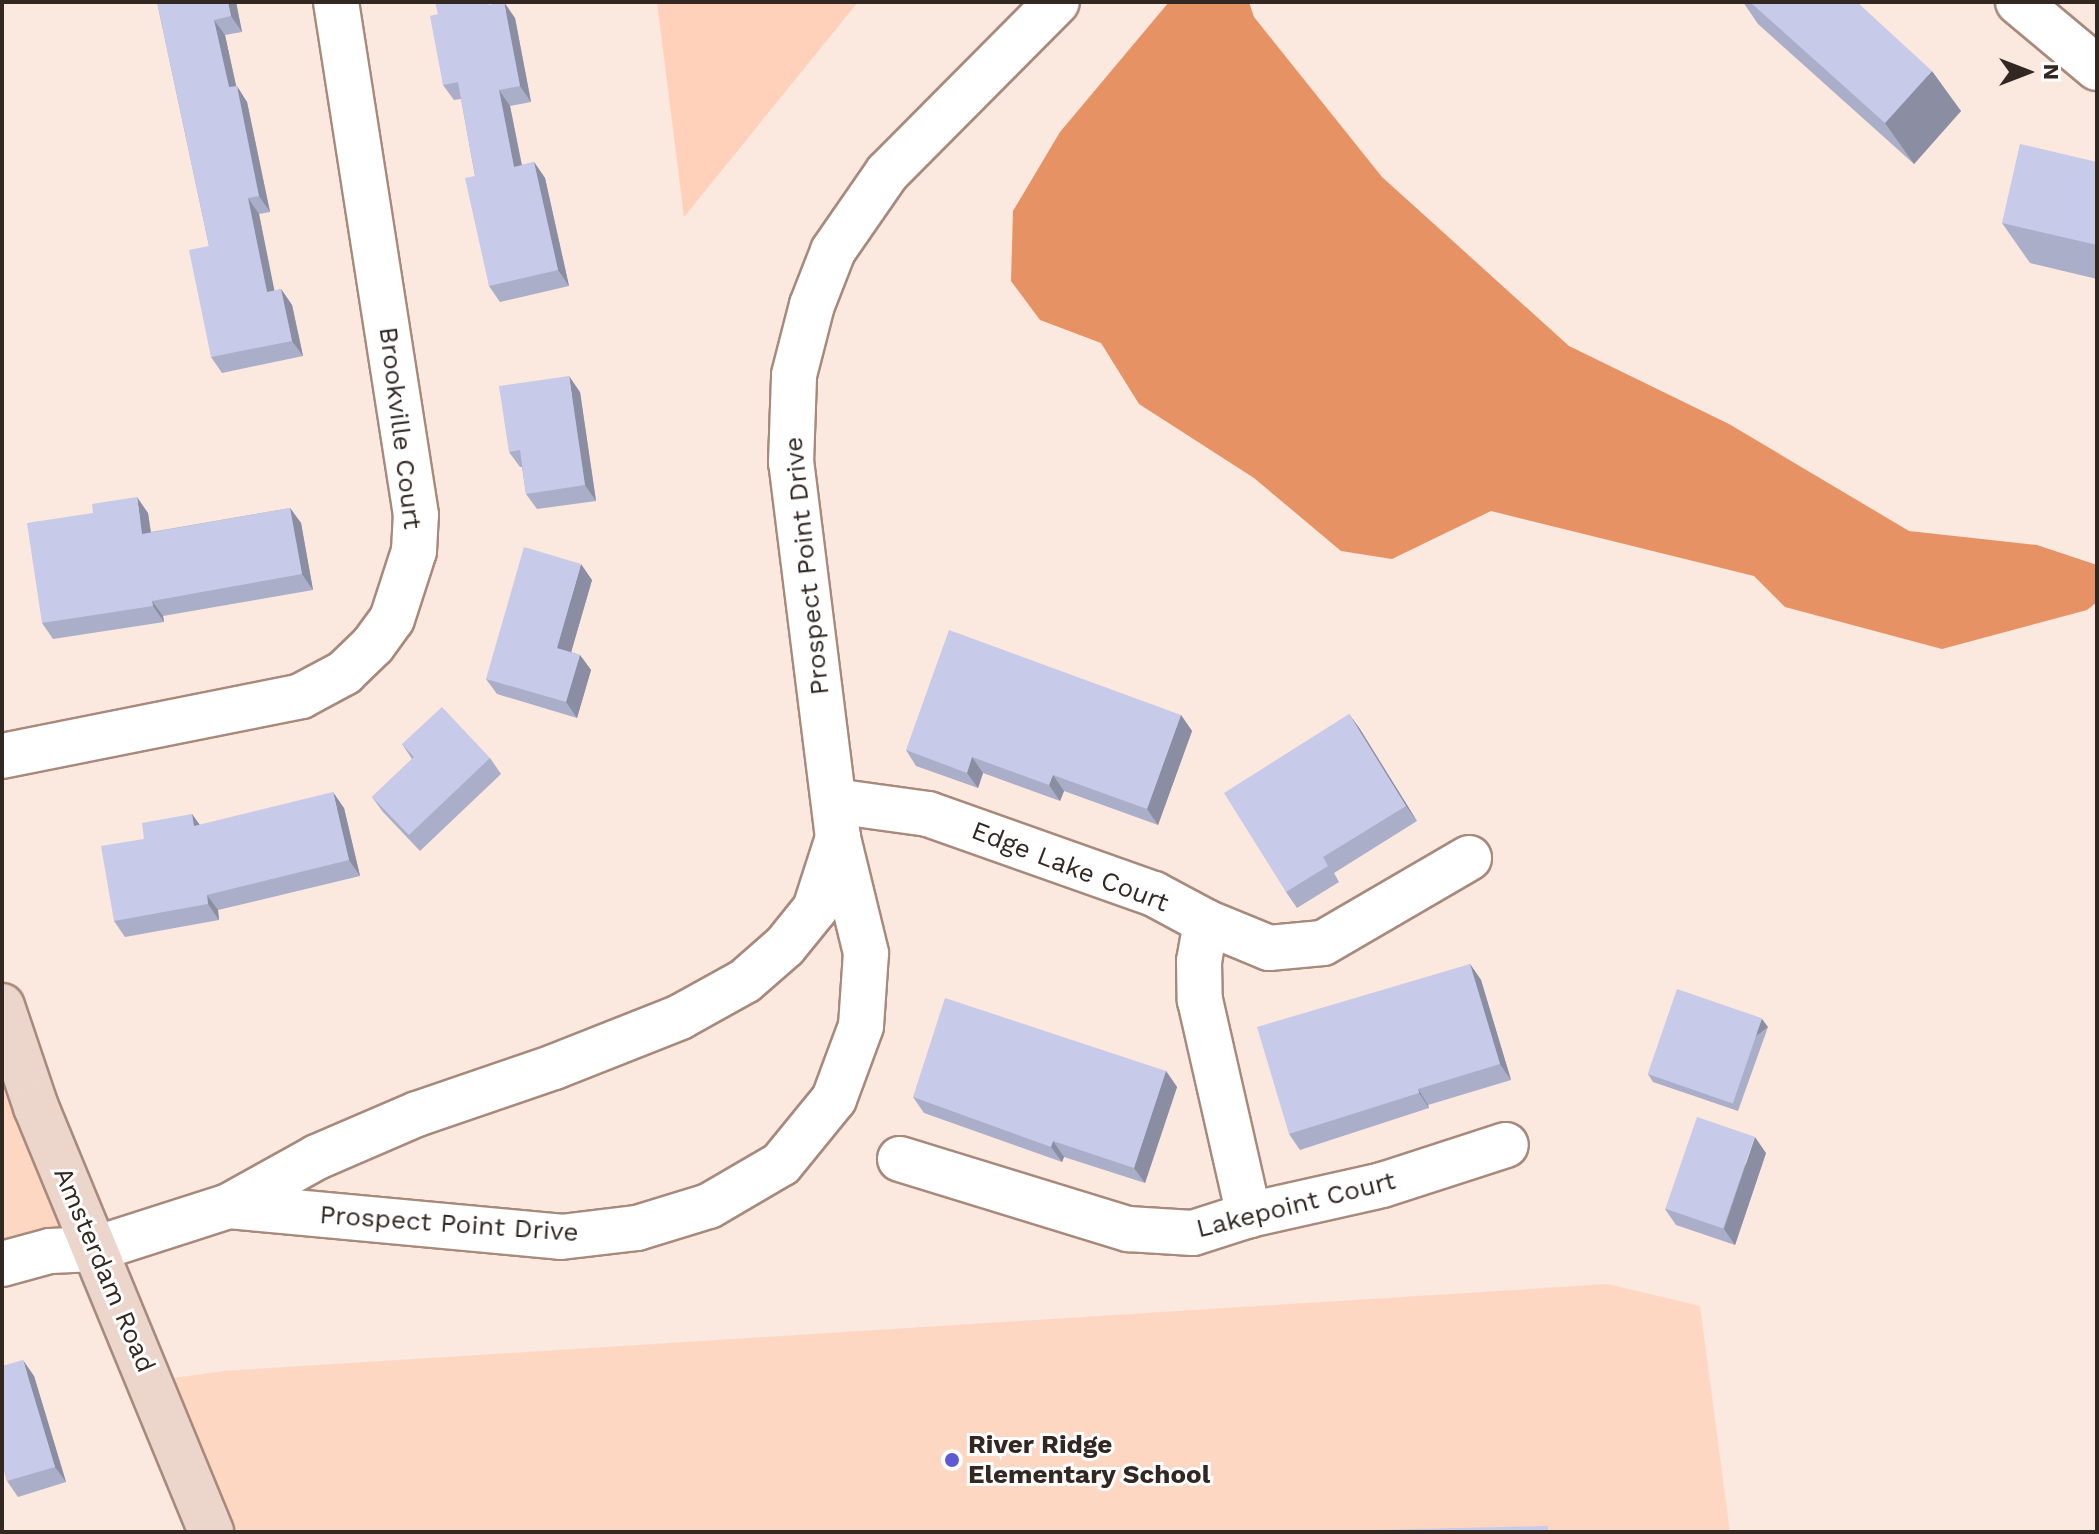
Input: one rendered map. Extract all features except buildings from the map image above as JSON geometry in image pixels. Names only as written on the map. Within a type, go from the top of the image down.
[{"type":"main road","name":"Amsterdam Road","points":[[2,1006],[36,1107],[211,1532]]},
{"type":"street","name":"Brookville Court","points":[[2,756],[301,696],[344,673],[373,645],[392,619],[414,551],[416,515],[336,2]]},
{"type":"street","name":"Prospect Point Drive","points":[[229,1206],[561,1237],[637,1228],[709,1206],[781,1164],[834,1099],[861,1026],[866,953],[836,820],[791,463],[794,375],[812,305],[833,251],[887,173],[1057,2]]},
{"type":"street","points":[[2018,2],[2097,68]]},
{"type":"street","name":"Edge Lake Court","points":[[836,820],[928,814],[1154,894],[1206,922],[1269,948],[1323,943],[1469,858]]},
{"type":"street","name":"Prospect Point Drive","points":[[2,1264],[50,1251],[95,1249],[229,1206],[317,1157],[417,1114],[554,1067],[680,1017],[745,981],[785,946],[815,909],[836,820]]},
{"type":"street","points":[[1206,922],[1199,961],[1200,1000],[1249,1215]]},
{"type":"street","name":"Lakepoint Court","points":[[900,1159],[1128,1229],[1193,1233],[1249,1215],[1382,1185],[1506,1145]]},
{"type":"shaded area","points":[[657,2],[858,2],[684,217]]},
{"type":"shaded area","points":[[1169,2],[1249,2],[1254,17],[1382,177],[1569,346],[1729,424],[1909,531],[2037,545],[2097,565],[2097,602],[2087,610],[1942,649],[1785,607],[1754,576],[1491,511],[1392,559],[1341,551],[1254,478],[1139,404],[1101,343],[1040,320],[1011,281],[1013,211],[1060,132]]},
{"type":"shaded area","points":[[2,1006],[95,1249],[2,1264]]},
{"type":"shaded area","name":"River Ridge Elementary School","points":[[1608,1284],[1700,1306],[1730,1532],[211,1532],[155,1389],[174,1378],[224,1371]]},
{"type":"place","name":"River Ridge Elementary School","points":[[952,1460]]}]
